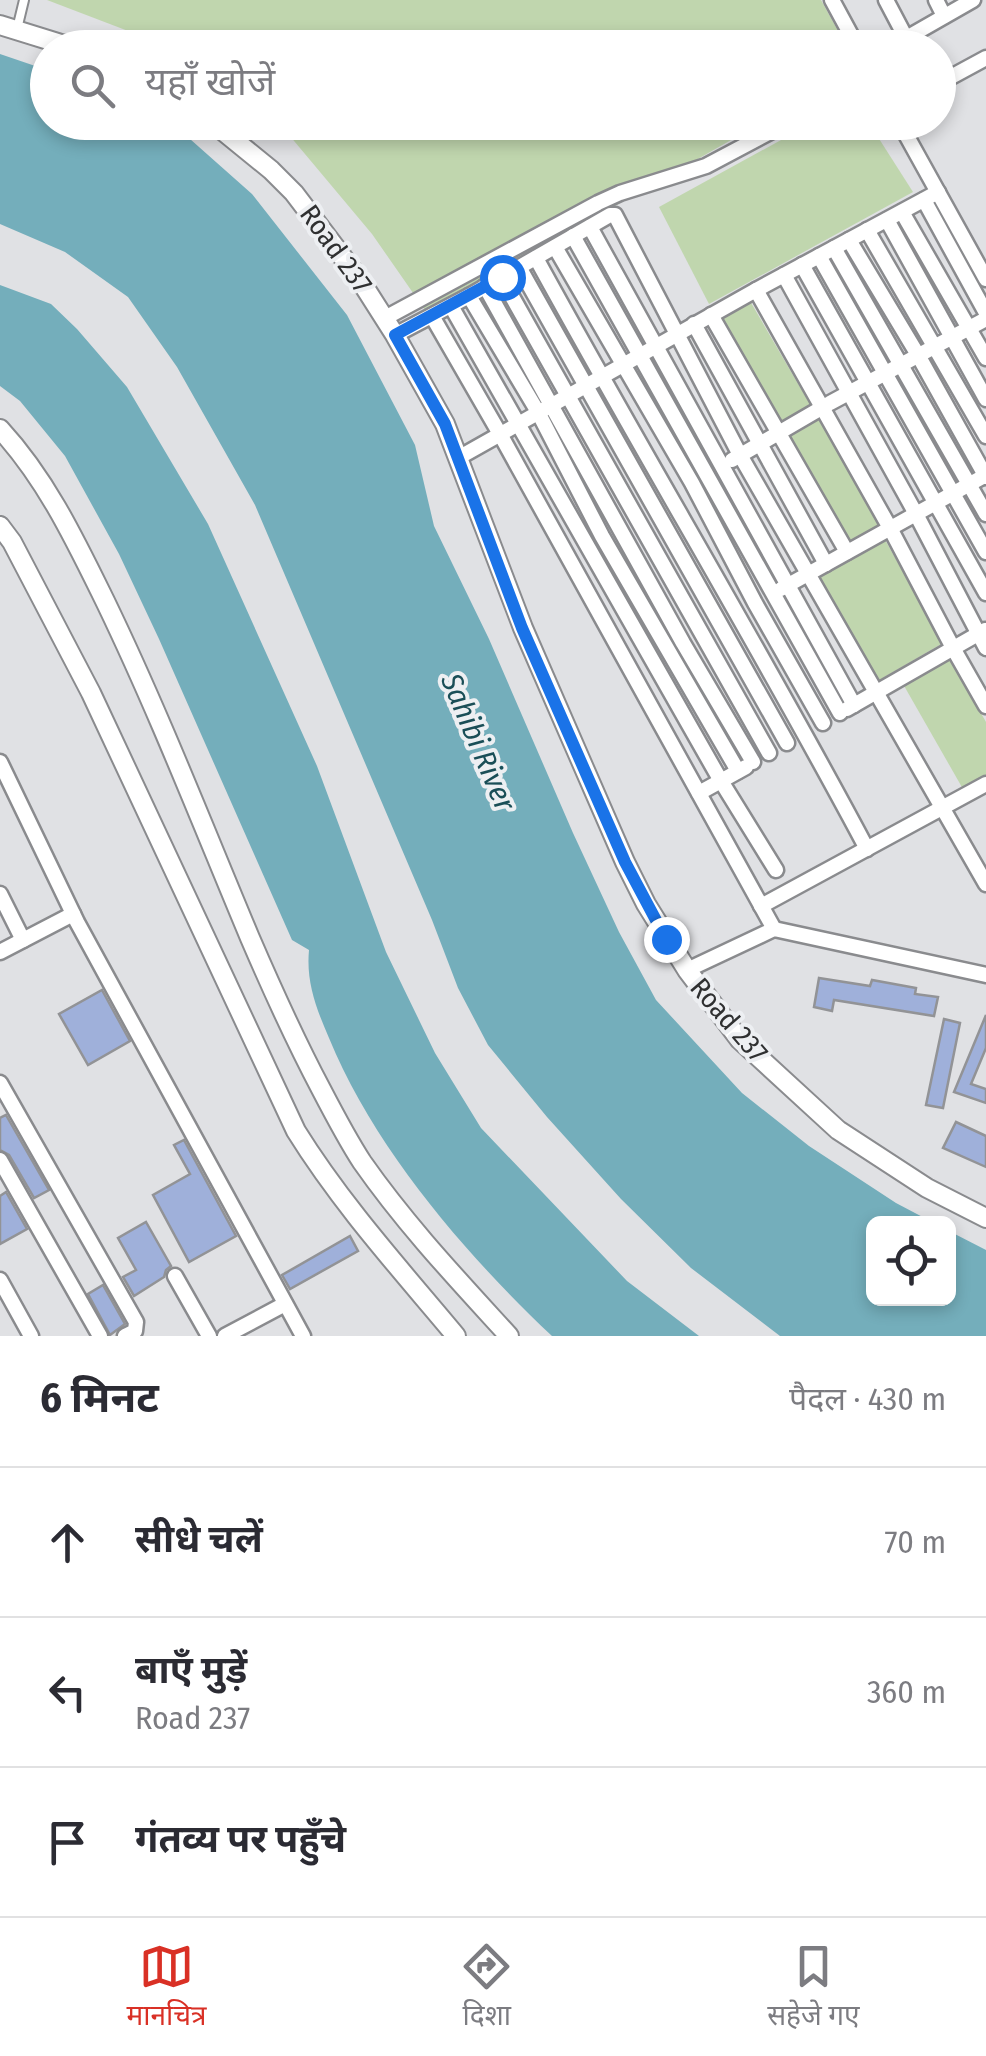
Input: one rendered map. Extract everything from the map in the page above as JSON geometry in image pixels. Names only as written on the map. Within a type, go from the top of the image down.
[{"type":"street","points":[[832,0],[848,30]]},
{"type":"street","points":[[886,0],[902,30]]},
{"type":"street","points":[[936,0],[944,16]]},
{"type":"street","points":[[920,30],[973,0]]},
{"type":"street","points":[[956,74],[986,58]]},
{"type":"street","name":"Road 237","points":[[234,140],[294,193],[341,254],[385,318],[445,424],[522,628],[610,827],[646,904],[687,970],[740,1040],[838,1130],[927,1188],[986,1218]]},
{"type":"street","points":[[385,318],[598,203],[706,166],[755,140]]},
{"type":"street","points":[[568,556],[986,316],[907,140]]},
{"type":"street","points":[[458,458],[931,196]]},
{"type":"street","points":[[931,196],[986,279]]},
{"type":"street","points":[[902,212],[986,358]]},
{"type":"street","points":[[395,335],[610,215],[616,217],[740,455],[986,884]]},
{"type":"street","points":[[887,220],[986,399]]},
{"type":"street","points":[[590,226],[789,584],[847,709]]},
{"type":"street","points":[[867,230],[986,436]]},
{"type":"street","points":[[573,236],[773,593],[847,709]]},
{"type":"street","points":[[632,671],[986,476],[849,240]]},
{"type":"street","points":[[555,247],[692,483],[754,603],[823,723]]},
{"type":"street","points":[[834,248],[986,514]]},
{"type":"street","points":[[819,256],[986,552]]},
{"type":"street","points":[[536,258],[805,733],[866,849]]},
{"type":"street","points":[[802,265],[986,593]]},
{"type":"street","points":[[520,267],[787,743]]},
{"type":"street","points":[[699,794],[953,648],[983,637],[784,275]]},
{"type":"street","points":[[502,277],[769,753]]},
{"type":"street","points":[[486,286],[602,536],[738,771]]},
{"type":"street","points":[[756,290],[986,706]]},
{"type":"street","points":[[468,296],[545,408],[618,526],[753,762]]},
{"type":"street","points":[[451,306],[721,781],[776,870]]},
{"type":"street","points":[[711,315],[847,552]]},
{"type":"street","points":[[432,316],[774,929]]},
{"type":"street","points":[[694,324],[826,564]]},
{"type":"street","points":[[0,429],[42,480],[96,583],[145,684],[260,959],[341,1127],[360,1159],[415,1231],[509,1336]]},
{"type":"street","points":[[0,526],[91,692],[296,1132],[356,1216],[456,1336]]},
{"type":"street","points":[[1,764],[73,914],[303,1336]]},
{"type":"street","points":[[762,906],[986,784]]},
{"type":"street","points":[[0,894],[24,940]]},
{"type":"street","points":[[0,952],[73,914]]},
{"type":"street","points":[[687,970],[774,929],[986,974]]},
{"type":"street","points":[[0,1083],[136,1322],[135,1330],[125,1336]]},
{"type":"street","points":[[0,1160],[100,1336]]},
{"type":"street","points":[[175,1276],[209,1336]]},
{"type":"street","points":[[1,1285],[31,1336]]},
{"type":"street","points":[[225,1336],[285,1304]]},
{"type":"lane","points":[[8,27],[24,0]]},
{"type":"green space","points":[[47,0],[821,0],[838,30],[126,30]]},
{"type":"green space","points":[[293,140],[731,140],[427,313],[372,234]]},
{"type":"green space","points":[[781,140],[880,140],[913,192],[709,304],[659,207]]},
{"type":"green space","points":[[750,301],[811,406],[778,425],[717,320]]},
{"type":"green space","points":[[818,415],[881,524],[848,543],[785,433]]},
{"type":"green space","points":[[884,538],[943,643],[876,682],[816,577]]},
{"type":"green space","points":[[949,657],[986,722],[986,776],[963,789],[903,684]]},
{"type":"water","name":"Sahibi River","points":[[0,54],[30,64],[30,140],[191,140],[252,194],[347,315],[415,445],[434,526],[489,639],[619,932],[656,1000],[742,1093],[809,1146],[921,1216],[866,1216],[866,1306],[956,1306],[956,1235],[986,1250],[986,1336],[780,1336],[691,1268],[621,1199],[547,1117],[488,1045],[458,988],[255,505],[177,367],[128,297],[65,252],[0,224]]},
{"type":"water","points":[[0,285],[51,304],[77,329],[127,387],[208,524],[317,766],[386,952],[435,1053],[481,1128],[627,1281],[699,1336],[552,1336],[456,1235],[371,1120],[320,1016],[309,973],[309,950],[292,940],[119,554],[65,456],[20,401],[0,386]]},
{"type":"building","points":[[819,978],[870,986],[872,980],[916,988],[915,994],[938,997],[934,1016],[834,1000],[832,1011],[814,1007]]},
{"type":"building","points":[[102,990],[130,1041],[88,1065],[59,1014]]},
{"type":"building","points":[[986,1015],[986,1048],[971,1084],[986,1089],[986,1103],[954,1092]]},
{"type":"building","points":[[944,1019],[960,1023],[943,1108],[926,1105]]},
{"type":"building","points":[[6,1115],[49,1190],[34,1198],[9,1155],[0,1150],[0,1118]]},
{"type":"building","points":[[956,1122],[986,1136],[986,1167],[943,1148]]},
{"type":"building","points":[[184,1140],[236,1236],[189,1262],[153,1195],[190,1174],[174,1145]]},
{"type":"building","points":[[6,1192],[27,1229],[0,1244],[0,1196]]},
{"type":"building","points":[[146,1222],[171,1266],[164,1277],[134,1296],[123,1277],[136,1270],[118,1238]]},
{"type":"building","points":[[350,1236],[358,1251],[290,1289],[282,1275]]},
{"type":"building","points":[[103,1285],[125,1324],[110,1335],[88,1294]]},
{"type":"route","points":[[502,277],[395,335],[445,424],[522,628],[625,862],[666,939]]}]
